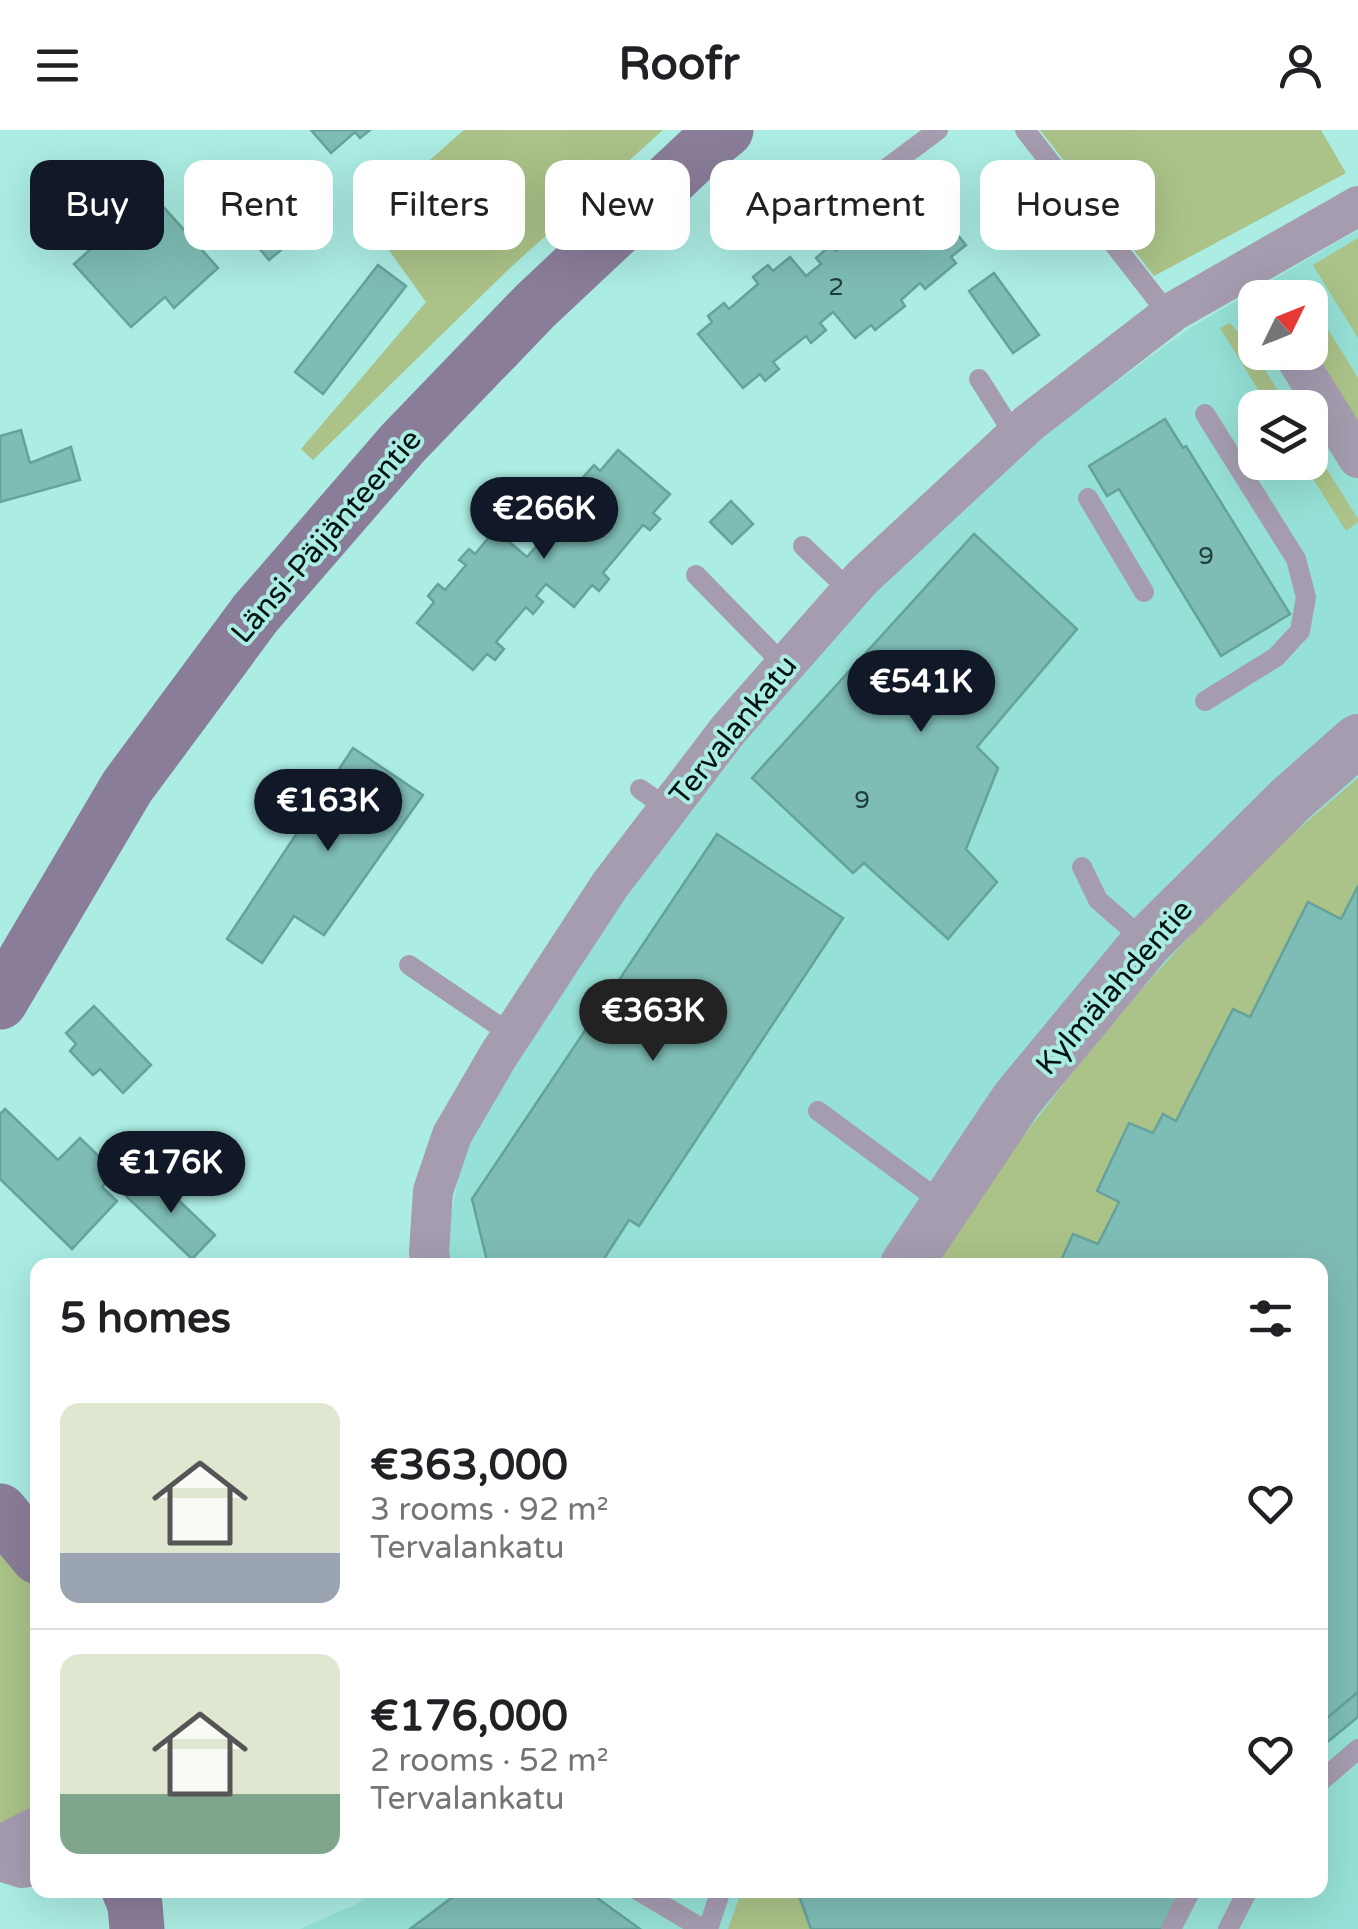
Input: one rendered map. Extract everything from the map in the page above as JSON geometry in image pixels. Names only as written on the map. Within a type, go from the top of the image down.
[{"type":"main road","name":"Länsi-Päijänteentie","points":[[0,1002],[128,787],[254,614],[404,443],[535,306],[726,130]]},
{"type":"main road","points":[[0,1511],[30,1547]]},
{"type":"main road","points":[[132,1898],[136,1929]]},
{"type":"main road","points":[[165,1929],[167,1898]]},
{"type":"street","name":"Tervalankatu","points":[[1256,280],[1358,206]]},
{"type":"street","name":"Tervalankatu","points":[[430,1258],[433,1191],[452,1135],[610,885],[654,799],[729,729],[850,591],[1015,436],[1169,315],[1238,289]]},
{"type":"street","points":[[1303,370],[1358,458]]},
{"type":"street","name":"Kylmälahdentie","points":[[911,1258],[1017,1099],[1146,942],[1290,800],[1358,740]]},
{"type":"street","points":[[30,1830],[12,1839],[0,1857],[22,1868],[30,1867]]},
{"type":"lane","points":[[898,160],[938,130]]},
{"type":"lane","points":[[1025,130],[1169,315]]},
{"type":"lane","points":[[979,379],[1015,436]]},
{"type":"lane","points":[[1205,414],[1296,560],[1306,597],[1300,632],[1276,657],[1205,701]]},
{"type":"lane","points":[[1088,498],[1144,592]]},
{"type":"lane","points":[[804,546],[850,591]]},
{"type":"lane","points":[[696,575],[785,666]]},
{"type":"lane","points":[[1082,867],[1098,900],[1146,942]]},
{"type":"lane","points":[[410,966],[512,1035]]},
{"type":"lane","points":[[818,1111],[946,1205]]},
{"type":"lane","points":[[1328,1775],[1358,1748]]},
{"type":"lane","points":[[651,1898],[705,1929],[719,1898]]},
{"type":"lane","points":[[1171,1929],[1186,1898]]},
{"type":"lane","points":[[1228,1929],[1244,1898]]},
{"type":"shaded area","points":[[1358,230],[1358,1929],[300,1929],[366,1898],[1328,1898],[1328,1258],[449,1258],[446,1242],[465,1142],[626,893],[740,743],[874,592],[1045,434],[1188,329],[1238,300],[1238,370],[1328,370],[1328,280],[1272,280]]},
{"type":"green space","points":[[464,130],[663,130],[630,160],[545,160],[545,236],[313,460],[301,449],[426,302],[389,250],[525,250],[525,160],[430,160]]},
{"type":"green space","points":[[1040,130],[1321,130],[1346,173],[1154,276],[1134,250],[1155,250],[1155,160],[1063,160]]},
{"type":"green space","points":[[1358,238],[1358,338],[1328,289],[1328,280],[1322,280],[1313,265]]},
{"type":"green space","points":[[1230,323],[1238,332],[1238,357],[1220,328]]},
{"type":"green space","points":[[1328,329],[1358,378],[1358,423],[1325,372]]},
{"type":"green space","points":[[1246,370],[1265,370],[1277,390],[1258,390]]},
{"type":"green space","points":[[1328,471],[1358,519],[1346,531],[1314,480],[1328,480]]},
{"type":"green space","points":[[1358,778],[1358,886],[1341,919],[1308,902],[1250,1017],[1232,1009],[1176,1121],[1163,1114],[1153,1133],[1129,1124],[1097,1190],[1119,1202],[1098,1244],[1073,1234],[1062,1258],[940,1258],[1018,1143],[1108,1027],[1263,859]]},
{"type":"green space","points":[[0,1543],[30,1579],[30,1813],[0,1832]]},
{"type":"green space","points":[[739,1898],[800,1898],[811,1929],[728,1929]]},
{"type":"building","points":[[311,130],[370,130],[360,138],[355,132],[331,153]]},
{"type":"building","points":[[164,207],[184,230],[184,250],[202,250],[218,268],[174,308],[165,297],[131,327],[74,264],[90,250],[164,250]]},
{"type":"building","points":[[260,250],[281,250],[269,260]]},
{"type":"building","points":[[825,250],[960,250],[951,257],[956,263],[925,289],[920,283],[901,300],[905,306],[875,330],[871,325],[855,338],[833,312],[820,323],[826,330],[811,343],[806,336],[773,362],[779,369],[765,381],[760,374],[743,388],[698,334],[712,322],[708,316],[724,303],[729,309],[758,284],[753,277],[768,265],[773,271],[790,257],[806,276],[821,264],[816,258]]},
{"type":"building","points":[[378,265],[406,286],[323,394],[295,372]]},
{"type":"building","points":[[994,273],[1039,335],[1013,353],[969,291]]},
{"type":"building","points":[[1165,419],[1183,448],[1186,446],[1290,614],[1221,656],[1119,489],[1107,496],[1089,466]]},
{"type":"building","points":[[21,430],[30,463],[71,447],[80,480],[0,502],[0,436]]},
{"type":"building","points":[[618,450],[670,494],[653,513],[660,519],[650,530],[643,525],[603,573],[609,579],[599,591],[592,585],[574,607],[546,584],[536,596],[543,602],[533,614],[526,607],[496,642],[504,649],[495,660],[487,654],[473,670],[417,623],[434,602],[428,596],[438,584],[445,590],[466,565],[459,560],[469,549],[475,554],[495,530],[527,557],[539,543],[532,537],[549,517],[556,522],[585,488],[579,482],[594,465],[600,471]]},
{"type":"building","points":[[731,501],[753,524],[732,544],[710,522]]},
{"type":"building","points":[[974,534],[1077,629],[977,747],[998,768],[966,849],[997,882],[948,939],[864,863],[853,873],[752,778]]},
{"type":"building","points":[[353,748],[423,795],[324,935],[294,916],[262,963],[227,939]]},
{"type":"building","points":[[717,834],[843,918],[639,1226],[629,1220],[605,1258],[486,1258],[472,1199]]},
{"type":"building","points":[[1358,886],[1358,1692],[1328,1717],[1328,1258],[1062,1258],[1073,1234],[1098,1244],[1119,1202],[1097,1191],[1129,1123],[1153,1133],[1163,1114],[1176,1121],[1233,1009],[1250,1017],[1308,902],[1341,919]]},
{"type":"building","points":[[94,1006],[151,1065],[123,1093],[100,1069],[93,1075],[70,1051],[76,1044],[66,1033]]},
{"type":"building","points":[[5,1109],[58,1160],[80,1138],[116,1173],[102,1187],[117,1201],[72,1249],[0,1179],[0,1114]]},
{"type":"building","points":[[149,1172],[215,1235],[191,1258],[126,1196]]},
{"type":"building","points":[[1358,1692],[1358,1717],[1328,1741],[1328,1717]]},
{"type":"building","points":[[451,1898],[597,1898],[640,1929],[410,1929]]},
{"type":"building","points":[[800,1898],[1177,1898],[1162,1929],[811,1929]]}]
